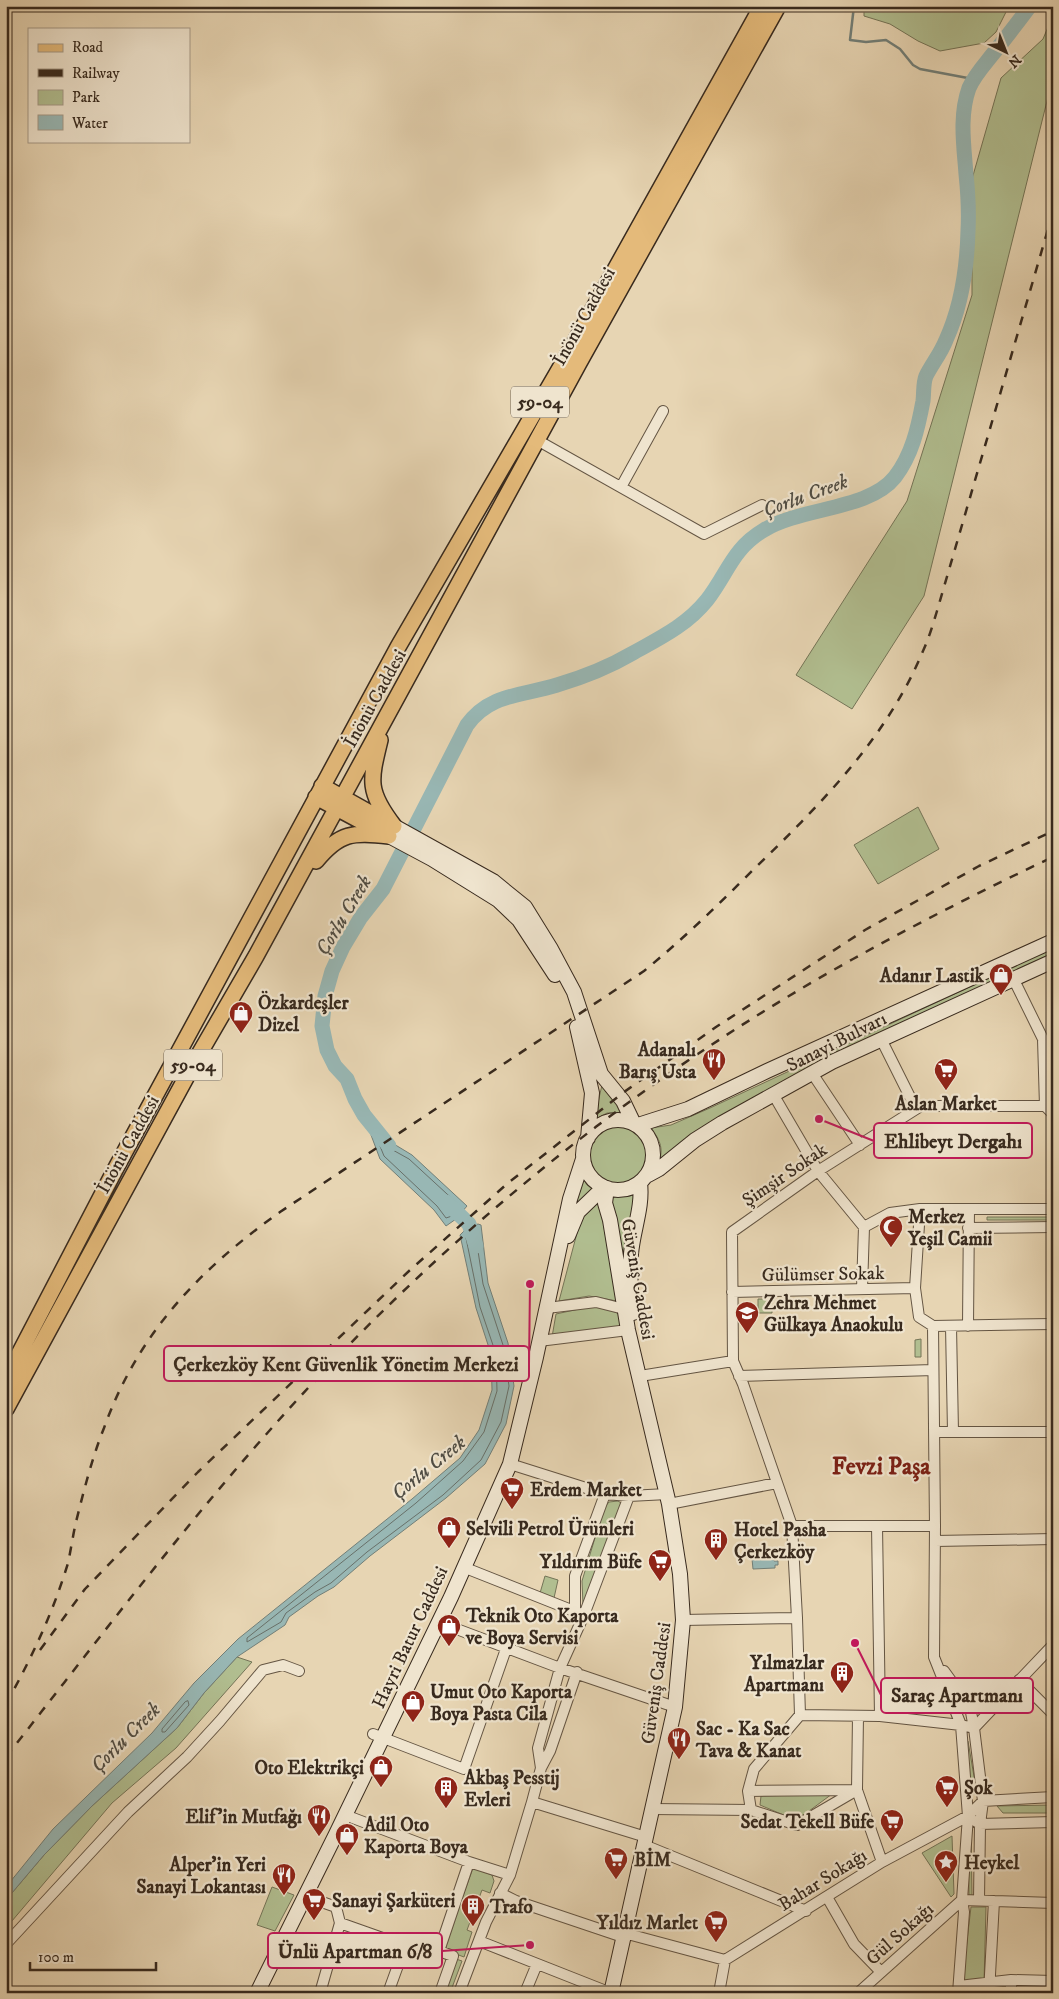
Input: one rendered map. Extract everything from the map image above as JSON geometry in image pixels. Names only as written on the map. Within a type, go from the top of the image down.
[{"type":"main road","name":"İnönü Caddesi","points":[[6,1379],[116,1168],[398,647],[567,356],[762,6]]},
{"type":"main road","name":"İnönü Caddesi","points":[[6,1409],[194,1063],[291,892],[537,440],[778,6]]},
{"type":"main road","points":[[384,723],[372,776],[372,784],[373,792],[391,831]]},
{"type":"main road","points":[[319,792],[434,855],[492,881],[525,908],[551,949],[574,992],[601,1074],[624,1101],[636,1125]]},
{"type":"main road","points":[[291,892],[330,844],[348,835],[391,831]]},
{"type":"main road","points":[[434,855],[498,900],[519,920],[546,960],[566,995],[576,1026],[592,1093],[588,1138]]},
{"type":"main road","name":"Sanayi Bulvarı","points":[[636,1125],[688,1110],[767,1071],[1053,941]]},
{"type":"main road","name":"Sanayi Bulvarı","points":[[644,1179],[715,1127],[812,1073],[881,1039],[1053,961]]},
{"type":"main road","points":[[627,1121],[636,1125],[646,1133],[652,1143],[654,1155],[652,1166],[644,1179],[630,1188],[620,1190],[605,1188],[592,1178],[586,1169],[583,1159],[584,1148],[588,1138],[595,1129],[605,1122],[627,1121]]},
{"type":"main road","name":"Hayri Batur Caddesi","points":[[256,1993],[345,1815],[378,1736],[438,1622],[510,1464],[547,1308],[570,1199],[583,1159]]},
{"type":"main road","name":"Güveniş Caddesi","points":[[640,1376],[630,1280],[631,1252],[644,1179]]},
{"type":"main road","name":"Güveniş Caddesi","points":[[605,1188],[605,1203],[610,1220],[628,1330],[668,1499],[680,1574],[683,1620],[675,1707],[611,1993]]},
{"type":"main road","name":"Hayri Batur Caddesi","points":[[552,1281],[578,1212],[605,1188]]},
{"type":"street","points":[[621,487],[662,411]]},
{"type":"street","points":[[537,440],[704,534],[762,505]]},
{"type":"street","points":[[1013,978],[1048,1038],[1049,1110]]},
{"type":"street","points":[[881,1039],[916,1109]]},
{"type":"street","points":[[812,1073],[860,1145]]},
{"type":"street","points":[[773,1094],[818,1171],[864,1227],[862,1289]]},
{"type":"street","name":"Şimşir Sokak","points":[[732,1292],[732,1232],[818,1171],[921,1106],[1049,1110]]},
{"type":"street","points":[[864,1227],[890,1213],[920,1209],[1053,1209]]},
{"type":"street","points":[[920,1209],[915,1288],[919,1317],[933,1326],[1053,1324]]},
{"type":"street","points":[[968,1326],[969,1209]]},
{"type":"street","points":[[968,1228],[1053,1227]]},
{"type":"street","name":"Gülümser Sokak","points":[[732,1292],[915,1288]]},
{"type":"street","points":[[732,1292],[732,1361],[792,1526],[797,1618],[800,1715],[754,1769],[748,1791],[751,1810]]},
{"type":"street","points":[[547,1308],[596,1302],[624,1309]]},
{"type":"street","points":[[933,1326],[934,1657],[961,1725],[968,1816],[962,1900],[964,1912],[958,1989],[990,1988],[1011,1980],[1053,1981]]},
{"type":"street","points":[[951,1326],[953,1432]]},
{"type":"street","points":[[539,1341],[628,1330]]},
{"type":"street","points":[[640,1376],[732,1361]]},
{"type":"street","points":[[739,1376],[933,1370]]},
{"type":"street","points":[[934,1432],[1053,1432]]},
{"type":"street","points":[[510,1464],[605,1494],[668,1499],[777,1483]]},
{"type":"street","points":[[579,1613],[575,1576],[605,1494]]},
{"type":"street","points":[[540,1768],[538,1748],[560,1668],[579,1613],[629,1496]]},
{"type":"street","points":[[792,1526],[935,1526]]},
{"type":"street","points":[[878,1526],[880,1716]]},
{"type":"street","points":[[935,1541],[1053,1539]]},
{"type":"street","points":[[463,1568],[579,1613]]},
{"type":"street","points":[[683,1620],[797,1618]]},
{"type":"street","points":[[438,1622],[560,1668],[675,1707]]},
{"type":"street","points":[[974,1728],[1053,1645]]},
{"type":"street","points":[[378,1736],[464,1769],[506,1648]]},
{"type":"street","points":[[934,1657],[970,1707],[974,1728],[983,1801],[980,1824],[979,1900]]},
{"type":"street","points":[[6,1944],[128,1812],[186,1757],[220,1721],[263,1670],[284,1665],[299,1671]]},
{"type":"street","points":[[459,1993],[479,1941],[510,1875],[540,1768],[550,1752],[576,1672]]},
{"type":"street","points":[[1019,1680],[1053,1714]]},
{"type":"street","points":[[800,1715],[880,1716],[974,1728]]},
{"type":"street","points":[[858,1716],[857,1790],[882,1862]]},
{"type":"street","points":[[748,1791],[857,1790]]},
{"type":"street","points":[[652,1809],[751,1810],[797,1826],[857,1790]]},
{"type":"street","points":[[983,1801],[1053,1798]]},
{"type":"street","name":"Bahar Sokağı","points":[[725,1960],[882,1862],[968,1816],[983,1801]]},
{"type":"street","points":[[532,1802],[645,1841],[806,1911]]},
{"type":"street","points":[[345,1815],[469,1862],[510,1875]]},
{"type":"street","points":[[968,1816],[980,1824],[1053,1822]]},
{"type":"street","points":[[440,1951],[469,1862]]},
{"type":"street","points":[[500,1893],[516,1901],[624,1935],[725,1960],[718,1993]]},
{"type":"street","points":[[305,1896],[336,1908],[340,1924],[320,1993]]},
{"type":"street","points":[[827,1897],[854,1944],[881,1972]]},
{"type":"street","points":[[962,1900],[1053,1903]]},
{"type":"street","name":"Gül Sokağı","points":[[861,1992],[962,1900]]},
{"type":"street","points":[[990,1988],[994,1901]]},
{"type":"street","points":[[340,1924],[405,1946],[440,1951],[453,1956],[440,1993]]},
{"type":"street","points":[[479,1941],[611,1993]]},
{"type":"street","points":[[388,1993],[405,1946]]},
{"type":"street","points":[[525,1993],[537,1964]]},
{"type":"street","points":[[1011,1980],[1011,1993]]},
{"type":"green space","points":[[864,6],[1009,6],[996,32],[984,43],[940,51],[918,41],[890,24],[864,16]]},
{"type":"green space","points":[[1053,15],[1053,87],[1048,97],[924,596],[852,709],[796,675],[907,501],[972,295],[972,179],[1001,78],[1043,39]]},
{"type":"green space","points":[[918,807],[939,849],[878,884],[854,845]]},
{"type":"green space","points":[[1053,948],[1053,953],[918,1016],[658,1165],[661,1150],[657,1137],[651,1128],[671,1125],[710,1108]]},
{"type":"green space","points":[[602,1085],[625,1113],[607,1113],[594,1120]]},
{"type":"green space","points":[[618,1127],[629,1129],[638,1135],[644,1144],[646,1155],[644,1166],[638,1175],[629,1181],[618,1183],[607,1181],[598,1175],[592,1166],[590,1155],[592,1144],[598,1135],[607,1129]]},
{"type":"green space","points":[[581,1175],[587,1185],[595,1191],[574,1205]]},
{"type":"green space","points":[[639,1193],[622,1258],[609,1197],[630,1196]]},
{"type":"green space","points":[[596,1203],[600,1204],[617,1301],[589,1296],[559,1301],[581,1218]]},
{"type":"green space","points":[[987,1217],[1053,1217],[1053,1220],[987,1220]]},
{"type":"green space","points":[[758,1299],[772,1299],[772,1313],[758,1313]]},
{"type":"green space","points":[[593,1306],[620,1314],[622,1327],[552,1337],[556,1314]]},
{"type":"green space","points":[[921,1339],[921,1357],[915,1357],[915,1340]]},
{"type":"green space","points":[[618,1501],[621,1503],[619,1512],[583,1605],[582,1581],[604,1508],[609,1502]]},
{"type":"green space","points":[[545,1576],[558,1580],[554,1598],[540,1593]]},
{"type":"green space","points":[[237,1657],[252,1662],[176,1748],[112,1803],[6,1928],[6,1900],[44,1855],[92,1806],[177,1728],[204,1693]]},
{"type":"green space","points":[[968,1741],[977,1794],[972,1794],[965,1743]]},
{"type":"green space","points":[[832,1794],[801,1817],[793,1819],[760,1805],[761,1796]]},
{"type":"green space","points":[[1053,1805],[1053,1813],[1003,1813],[997,1806]]},
{"type":"green space","points":[[968,1829],[971,1829],[972,1896],[969,1896]]},
{"type":"green space","points":[[952,1836],[954,1894],[951,1897],[922,1853]]},
{"type":"green space","points":[[473,1868],[492,1875],[494,1881],[490,1893],[482,1890],[467,1930],[472,1932],[464,1957],[448,1951],[445,1945]]},
{"type":"green space","points":[[272,1887],[294,1895],[275,1931],[257,1925]]},
{"type":"green space","points":[[971,1907],[986,1907],[984,1983],[962,1983]]},
{"type":"green space","points":[[456,1959],[462,1961],[450,1993],[444,1993]]},
{"type":"water","points":[[378,1131],[379,1135],[412,1155],[467,1206],[456,1219],[446,1226],[434,1210],[380,1159],[371,1135],[372,1132]]},
{"type":"water","points":[[481,1225],[488,1283],[508,1343],[514,1386],[506,1424],[485,1464],[446,1498],[370,1556],[334,1587],[289,1617],[285,1625],[237,1657],[204,1693],[177,1728],[92,1806],[44,1855],[6,1900],[6,1887],[53,1829],[152,1733],[194,1683],[238,1639],[460,1458],[479,1430],[492,1390],[491,1354],[476,1308],[460,1235],[468,1227]]},
{"type":"water","points":[[774,1558],[774,1561],[778,1561],[778,1565],[775,1565],[775,1568],[753,1569],[752,1559]]},
{"type":"waterway","points":[[854,6],[850,40],[866,42],[886,40],[900,49],[913,65],[920,69],[973,79]]},
{"type":"waterway","name":"Çorlu Creek","points":[[389,1146],[364,1115],[347,1079],[335,1066],[327,1050],[322,1026],[325,996],[332,971],[343,947],[361,917],[383,889],[467,725],[476,715],[497,701],[544,689],[587,675],[615,663],[663,636],[682,624],[699,609],[714,590],[737,553],[753,537],[779,522],[869,496],[883,488],[895,477],[906,460],[914,441],[923,401],[925,379],[942,349],[951,327],[963,286],[968,224],[963,120],[969,88],[976,75],[1030,6]]},
{"type":"waterway","name":"Çorlu Creek","points":[[446,1202],[469,1224],[476,1246]]},
{"type":"railway","points":[[6,1704],[33,1653],[56,1600],[68,1563],[76,1522],[92,1462],[118,1394],[135,1362],[154,1333],[198,1280],[224,1256],[280,1212],[644,971],[726,897],[802,821],[826,796],[871,742],[891,713],[908,683],[929,636],[1053,212]]},
{"type":"railway","points":[[40,1650],[85,1589],[198,1472],[409,1271],[508,1183],[624,1092],[716,1027],[865,930],[979,866],[1053,831]]},
{"type":"railway","points":[[6,1757],[171,1547],[257,1445],[347,1347],[462,1237],[586,1135],[650,1087],[716,1042],[784,999],[902,932],[1053,857]]},
{"type":"place","name":"Adanır Lastik","points":[[1001,996]]},
{"type":"place","name":"Özkardeşler Dizel","points":[[241,1034]]},
{"type":"place","name":"Adanalı Barış Usta","points":[[714,1081]]},
{"type":"place","name":"Aslan Market","points":[[946,1091]]},
{"type":"place","name":"Ehlibeyt Dergahı","points":[[819,1119]]},
{"type":"place","name":"Merkez Yeşil Camii","points":[[891,1248]]},
{"type":"place","name":"Çerkezköy Kent Güvenlik Yönetim Merkezi","points":[[530,1284]]},
{"type":"place","name":"Zehra Mehmet Gülkaya Anaokulu","points":[[747,1334]]},
{"type":"place","name":"Erdem Market","points":[[512,1510]]},
{"type":"place","name":"Selvili Petrol Ürünleri","points":[[449,1549]]},
{"type":"place","name":"Hotel Pasha Çerkezköy","points":[[716,1561]]},
{"type":"place","name":"Yıldırım Büfe","points":[[660,1582]]},
{"type":"place","name":"Saraç Apartmanı","points":[[855,1643]]},
{"type":"place","name":"Teknik Oto Kaporta ve Boya Servisi","points":[[449,1647]]},
{"type":"place","name":"Yılmazlar Apartmanı","points":[[842,1694]]},
{"type":"place","name":"Umut Oto Kaporta Boya Pasta Cila","points":[[413,1723]]},
{"type":"place","name":"Sac - Ka Sac Tava & Kanat","points":[[679,1760]]},
{"type":"place","name":"Oto Elektrikçi","points":[[381,1788]]},
{"type":"place","name":"Şok","points":[[947,1808]]},
{"type":"place","name":"Akbaş Pesstij Evleri","points":[[446,1809]]},
{"type":"place","name":"Elif'in Mutfağı","points":[[319,1837]]},
{"type":"place","name":"Sedat Tekell Büfe","points":[[892,1842]]},
{"type":"place","name":"Adil Oto Kaporta Boya","points":[[347,1856]]},
{"type":"place","name":"BİM","points":[[616,1880]]},
{"type":"place","name":"Heykel","points":[[946,1883]]},
{"type":"place","name":"Alper'in Yeri Sanayi Lokantası","points":[[284,1896]]},
{"type":"place","name":"Sanayi Şarküteri","points":[[314,1921]]},
{"type":"place","name":"Trafo","points":[[473,1927]]},
{"type":"place","name":"Yıldız Marlet","points":[[716,1943]]},
{"type":"place","name":"Ünlü Apartman 6/8","points":[[530,1945]]},
{"type":"district","name":"Fevzi Paşa","points":[[881,1466]]}]
